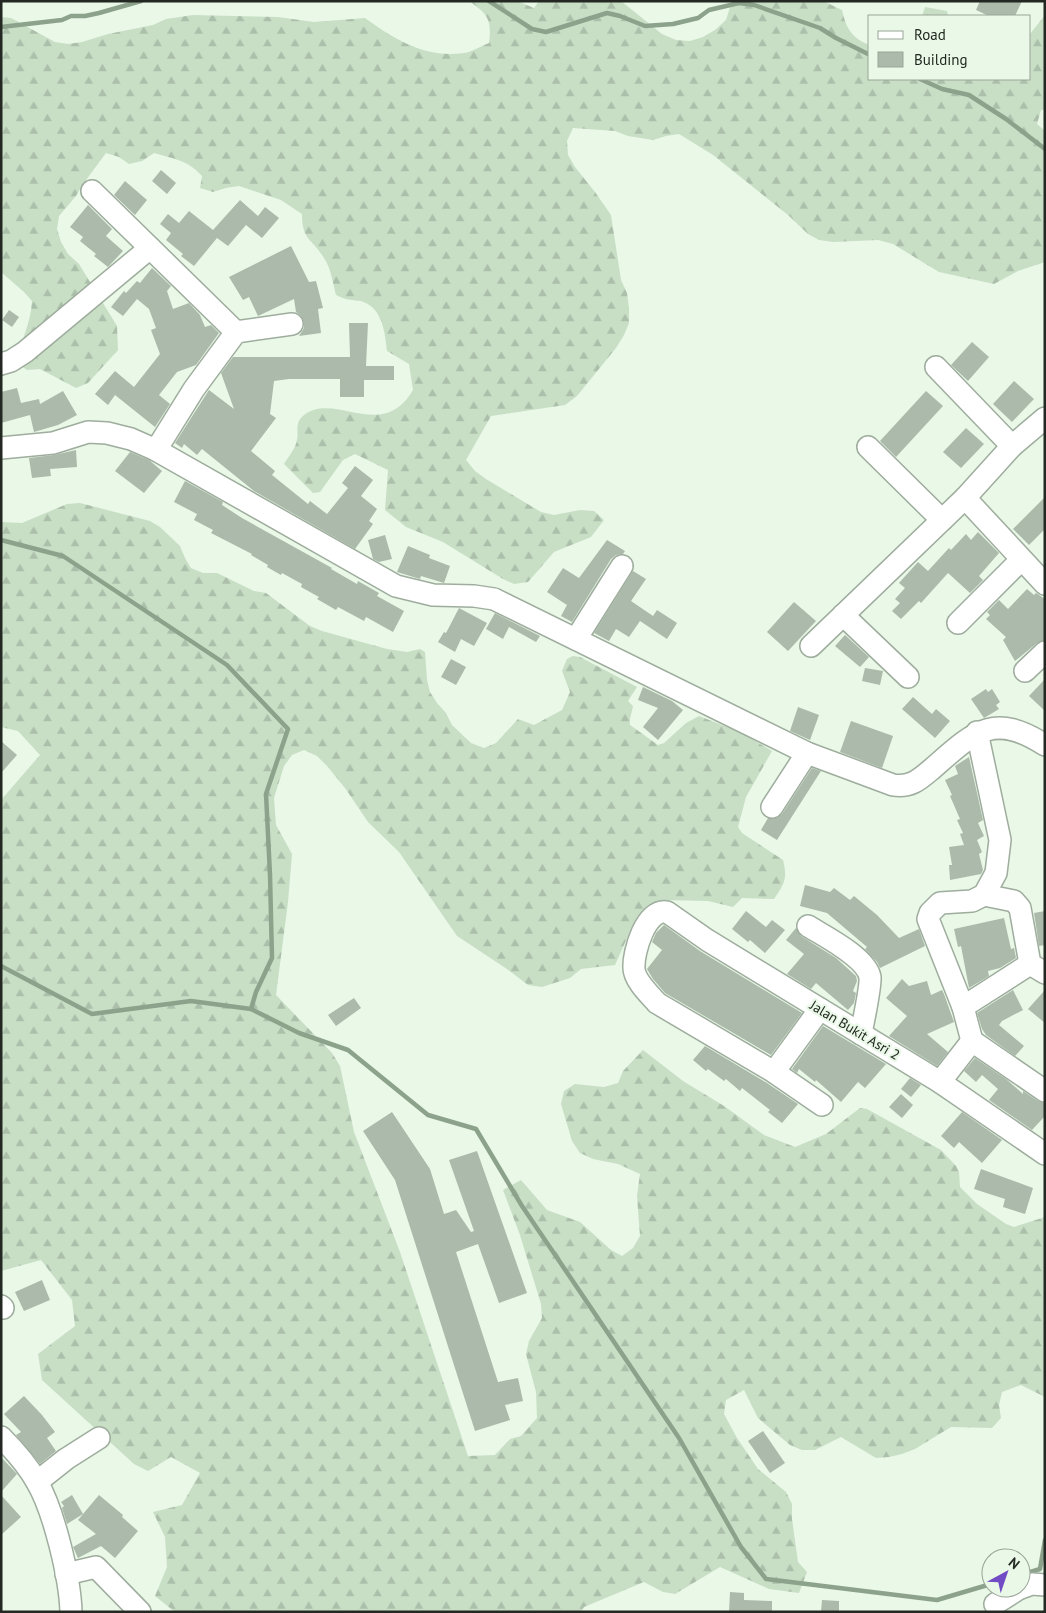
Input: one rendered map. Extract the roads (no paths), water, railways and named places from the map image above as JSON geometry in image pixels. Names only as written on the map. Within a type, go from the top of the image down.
[{"type":"street","points":[[92,192],[236,332]]},
{"type":"street","points":[[1,364],[25,352],[150,248]]},
{"type":"street","points":[[156,450],[194,388],[236,332],[292,324]]},
{"type":"street","points":[[936,367],[1012,446]]},
{"type":"street","points":[[811,646],[965,498],[1012,446],[1043,423]]},
{"type":"street","points":[[1,448],[53,443],[88,432],[107,433],[131,439],[156,450],[396,586],[433,595],[474,596],[494,599],[807,753],[879,780],[903,786],[914,783],[962,742],[977,732],[993,728],[1015,730],[1035,738],[1045,745]]},
{"type":"street","points":[[868,447],[942,520]]},
{"type":"street","points":[[965,498],[1045,584]]},
{"type":"street","points":[[958,622],[1021,560]]},
{"type":"street","points":[[576,639],[622,566]]},
{"type":"street","points":[[843,614],[908,677]]},
{"type":"street","points":[[1025,671],[1045,652]]},
{"type":"street","points":[[977,732],[1000,840],[996,873],[984,895],[972,901],[940,903],[930,913],[928,919],[963,1007],[972,1041],[1045,1091]]},
{"type":"street","points":[[772,807],[807,753]]},
{"type":"street","points":[[963,1007],[1037,969],[1018,904],[1014,901],[984,895]]},
{"type":"street","name":"Jalan Bukit Asri 2","points":[[774,1072],[657,1003],[643,987],[634,969],[639,939],[654,915],[662,911],[666,912],[707,940],[940,1082],[1045,1154]]},
{"type":"street","points":[[808,926],[849,952],[864,965],[870,976],[861,1034]]},
{"type":"street","points":[[820,1010],[774,1072],[822,1105]]},
{"type":"street","points":[[940,1082],[972,1041]]},
{"type":"street","points":[[1,1436],[37,1482],[55,1528],[71,1595],[71,1612]]},
{"type":"street","points":[[37,1482],[66,1459],[99,1438]]},
{"type":"street","points":[[66,1574],[96,1567],[140,1612]]},
{"type":"street","points":[[1031,1584],[1045,1585]]},
{"type":"street","points":[[996,1604],[1005,1598]]},
{"type":"waterway","points":[[1,27],[62,20],[71,16],[85,16],[141,1]]},
{"type":"waterway","points":[[489,1],[532,29],[546,32],[607,13],[645,26],[673,24],[698,18],[709,10],[739,3],[754,5],[820,28],[868,54]]},
{"type":"waterway","points":[[922,80],[942,89],[969,95],[1006,119],[1045,149]]},
{"type":"waterway","points":[[1,540],[63,556],[227,665],[288,729],[266,794],[272,958],[256,992],[251,1009]]},
{"type":"waterway","points":[[1,966],[92,1014],[191,1001],[251,1009],[299,1033],[348,1050],[428,1115],[476,1129],[522,1206],[679,1438],[741,1547],[766,1579],[937,1600],[981,1587]]},
{"type":"waterway","points":[[1031,1572],[1040,1569],[1045,1540]]}]
